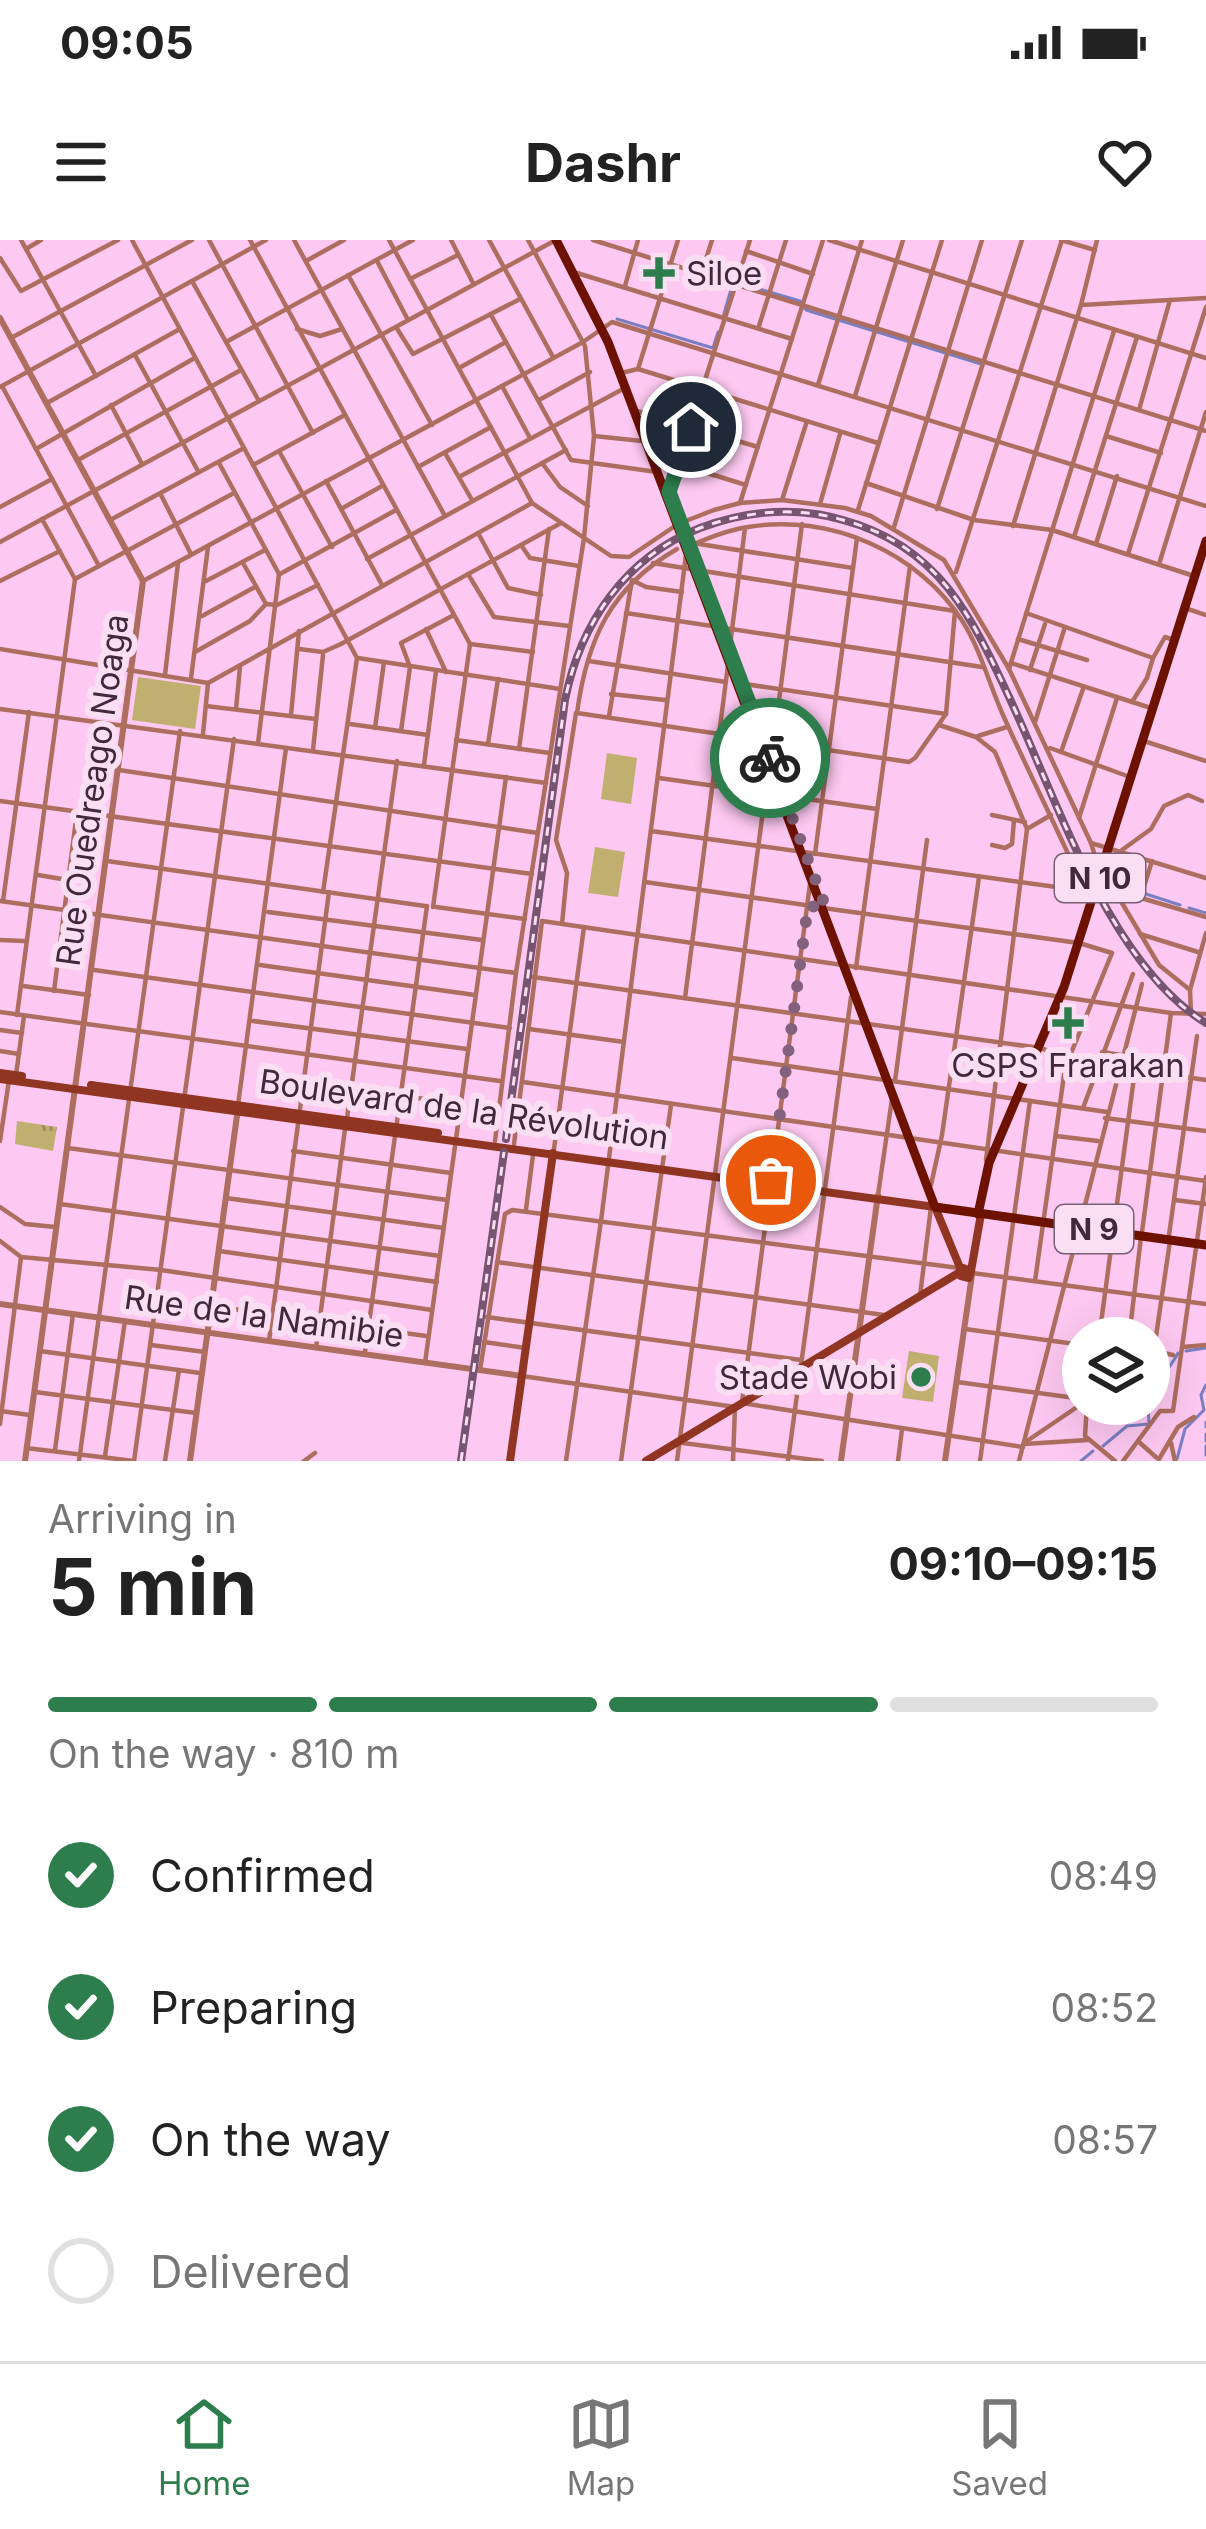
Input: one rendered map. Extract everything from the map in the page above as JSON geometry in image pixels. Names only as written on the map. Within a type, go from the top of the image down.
[{"type":"main road","points":[[557,240],[604,327],[694,570],[724,627],[729,654],[766,740],[770,764],[808,853],[825,908]]},
{"type":"main road","points":[[557,240],[604,327]]},
{"type":"main road","points":[[622,373],[636,411]]},
{"type":"main road","points":[[647,440],[668,494]]},
{"type":"main road","name":"N 10","points":[[1186,609],[1206,541]]},
{"type":"main road","name":"N 10","points":[[1133,778],[1206,550]]},
{"type":"main road","name":"N 10","points":[[1080,943],[1115,848],[1155,710]]},
{"type":"main road","name":"N 10","points":[[965,1272],[976,1252],[985,1176],[993,1152],[1023,1100],[1063,995],[1100,875],[1115,848]]},
{"type":"main road","points":[[808,853],[811,872],[936,1207],[965,1272]]},
{"type":"main road","name":"Boulevard de la Révolution","points":[[8,1077],[554,1152]]},
{"type":"main road","name":"Boulevard de la Révolution","points":[[455,1138],[1202,1242]]},
{"type":"main road","points":[[511,1461],[554,1152]]},
{"type":"main road","name":"N 10","points":[[980,1213],[993,1152]]},
{"type":"main road","points":[[859,1336],[965,1272]]},
{"type":"main road","points":[[648,1461],[965,1272]]},
{"type":"street","points":[[21,240],[96,376]]},
{"type":"street","points":[[26,248],[41,240]]},
{"type":"street","points":[[0,258],[20,291],[118,240]]},
{"type":"street","points":[[132,240],[357,658],[268,1341]]},
{"type":"street","points":[[171,240],[176,249]]},
{"type":"street","points":[[6,335],[61,311],[191,240]]},
{"type":"street","points":[[209,240],[313,433]]},
{"type":"street","points":[[99,566],[70,504],[1,387],[252,243],[266,240]]},
{"type":"street","points":[[294,240],[446,516]]},
{"type":"street","points":[[306,261],[344,240]]},
{"type":"street","points":[[389,240],[532,503],[611,556],[623,559],[679,523],[740,503],[782,500],[858,511],[937,554],[955,573],[1010,666],[1091,843],[1100,875]]},
{"type":"street","points":[[226,342],[413,240]]},
{"type":"street","points":[[451,240],[474,284]]},
{"type":"street","points":[[489,240],[553,358]]},
{"type":"street","points":[[495,1141],[593,464],[593,403],[583,342],[528,240]]},
{"type":"street","points":[[0,542],[557,240]]},
{"type":"street","points":[[625,286],[638,240]]},
{"type":"street","points":[[638,368],[678,240]]},
{"type":"street","points":[[701,274],[712,240]]},
{"type":"street","points":[[668,494],[750,240]]},
{"type":"street","points":[[758,327],[786,240]]},
{"type":"street","points":[[740,503],[826,240],[1206,358]]},
{"type":"street","points":[[818,385],[862,240]]},
{"type":"street","points":[[855,396],[902,240]]},
{"type":"street","points":[[858,511],[942,240]]},
{"type":"street","points":[[894,527],[982,240]]},
{"type":"street","points":[[937,509],[1022,240]]},
{"type":"street","points":[[955,573],[1061,240],[1097,250]]},
{"type":"street","points":[[1013,526],[1097,240]]},
{"type":"street","points":[[597,241],[1203,430]]},
{"type":"street","points":[[252,243],[470,644],[440,861],[423,933],[365,1354]]},
{"type":"street","points":[[746,251],[813,274]]},
{"type":"street","points":[[410,279],[458,255]]},
{"type":"street","points":[[376,260],[408,320]]},
{"type":"street","points":[[578,273],[792,339]]},
{"type":"street","points":[[348,275],[432,425]]},
{"type":"street","points":[[192,281],[259,401]]},
{"type":"street","points":[[396,327],[411,354],[520,299]]},
{"type":"street","points":[[1138,411],[1170,300]]},
{"type":"street","points":[[1081,305],[1206,303],[1128,554]]},
{"type":"street","points":[[491,315],[573,461],[657,472]]},
{"type":"street","name":"Rue Ouedreago Noaga","points":[[0,318],[143,581],[25,1461]]},
{"type":"street","points":[[143,581],[615,322],[1206,506]]},
{"type":"street","points":[[297,329],[326,336],[342,328]]},
{"type":"street","points":[[47,404],[179,330]]},
{"type":"street","points":[[1010,666],[1115,330]]},
{"type":"street","points":[[1074,537],[1137,337]]},
{"type":"street","points":[[458,369],[506,342]]},
{"type":"street","points":[[135,355],[199,473]]},
{"type":"street","points":[[36,448],[195,358]]},
{"type":"street","points":[[622,373],[638,368],[878,443]]},
{"type":"street","points":[[78,460],[241,370]]},
{"type":"street","points":[[539,400],[590,372]]},
{"type":"street","points":[[502,386],[530,438]]},
{"type":"street","points":[[459,477],[626,388]]},
{"type":"street","points":[[111,405],[142,464]]},
{"type":"street","points":[[636,411],[758,447]]},
{"type":"street","points":[[1159,564],[1206,412]]},
{"type":"street","points":[[254,465],[343,416]]},
{"type":"street","points":[[782,500],[806,421]]},
{"type":"street","points":[[418,466],[491,428]]},
{"type":"street","points":[[820,504],[841,432]]},
{"type":"street","points":[[594,436],[647,440]]},
{"type":"street","points":[[1106,436],[1160,453]]},
{"type":"street","points":[[110,520],[244,448]]},
{"type":"street","points":[[367,559],[566,450]]},
{"type":"street","points":[[279,451],[332,547]]},
{"type":"street","points":[[445,453],[473,501]]},
{"type":"street","points":[[218,463],[279,574],[258,743]]},
{"type":"street","points":[[542,463],[560,487],[588,506]]},
{"type":"street","points":[[678,464],[746,485]]},
{"type":"street","points":[[1096,544],[1118,476]]},
{"type":"street","points":[[0,507],[52,479]]},
{"type":"street","points":[[326,482],[382,585]]},
{"type":"street","points":[[866,483],[974,520],[1052,530],[1194,576]]},
{"type":"street","points":[[341,509],[382,486]]},
{"type":"street","points":[[75,578],[234,493]]},
{"type":"street","points":[[161,495],[192,555]]},
{"type":"street","points":[[0,649],[208,683],[532,503]]},
{"type":"street","points":[[279,574],[396,510]]},
{"type":"street","points":[[0,1141],[8,1077],[22,1033],[21,986],[30,905],[75,578],[42,519]]},
{"type":"street","points":[[299,649],[323,652],[348,640],[561,523]]},
{"type":"street","points":[[766,740],[780,689],[802,524]]},
{"type":"street","points":[[562,924],[567,873],[556,840],[577,712],[604,619],[632,580],[653,563],[745,527],[802,524],[857,538],[910,566],[955,611],[1081,882],[1071,890],[651,831]]},
{"type":"street","points":[[724,627],[739,578],[745,527]]},
{"type":"street","points":[[519,749],[549,529]]},
{"type":"street","points":[[478,533],[508,588],[542,595]]},
{"type":"street","points":[[808,853],[822,802],[857,538]]},
{"type":"street","points":[[521,545],[530,558],[579,566]]},
{"type":"street","points":[[687,546],[853,568]]},
{"type":"street","points":[[190,680],[208,547]]},
{"type":"street","points":[[206,581],[265,550]]},
{"type":"street","points":[[0,581],[60,551]]},
{"type":"street","points":[[243,562],[266,604]]},
{"type":"street","points":[[164,675],[178,563]]},
{"type":"street","points":[[653,563],[955,611]]},
{"type":"street","points":[[850,968],[863,913],[910,566]]},
{"type":"street","points":[[566,1461],[682,592],[694,570]]},
{"type":"street","points":[[468,574],[493,616],[569,626]]},
{"type":"street","points":[[632,580],[682,592]]},
{"type":"street","points":[[609,716],[632,580]]},
{"type":"street","points":[[266,604],[277,605],[319,584]]},
{"type":"street","points":[[201,616],[255,587]]},
{"type":"street","points":[[194,652],[250,621],[266,604]]},
{"type":"street","points":[[1186,609],[1206,615]]},
{"type":"street","points":[[577,712],[912,760],[946,714],[955,611]]},
{"type":"street","points":[[626,613],[985,668]]},
{"type":"street","points":[[1026,613],[1153,658]]},
{"type":"street","points":[[401,731],[410,668],[402,642],[454,614]]},
{"type":"street","points":[[1030,670],[1046,621]]},
{"type":"street","points":[[1035,722],[1064,628]]},
{"type":"street","points":[[426,629],[446,673]]},
{"type":"street","points":[[291,716],[299,631]]},
{"type":"street","points":[[1132,702],[1165,637],[1176,640]]},
{"type":"street","points":[[1018,638],[1087,660]]},
{"type":"street","points":[[470,644],[533,652]]},
{"type":"street","points":[[313,750],[323,652]]},
{"type":"street","points":[[685,998],[729,654]]},
{"type":"street","points":[[357,658],[560,689]]},
{"type":"street","points":[[376,728],[384,662]]},
{"type":"street","points":[[589,662],[946,714]]},
{"type":"street","points":[[236,709],[240,663]]},
{"type":"street","points":[[1010,666],[1155,710]]},
{"type":"street","points":[[424,765],[436,671]]},
{"type":"street","points":[[1147,678],[1161,687]]},
{"type":"street","points":[[488,744],[498,679]]},
{"type":"street","points":[[202,734],[208,683]]},
{"type":"street","points":[[1061,752],[1084,687]]},
{"type":"street","points":[[611,694],[668,700]]},
{"type":"street","points":[[1079,818],[1117,698]]},
{"type":"street","points":[[206,706],[316,719]]},
{"type":"street","points":[[0,718],[1,710],[58,715],[546,783]]},
{"type":"street","points":[[29,712],[2,901],[517,973]]},
{"type":"street","points":[[348,723],[428,735]]},
{"type":"street","points":[[939,725],[988,745],[1026,825],[1023,883],[993,1095],[993,1152]]},
{"type":"street","points":[[972,736],[1009,727]]},
{"type":"street","points":[[79,1457],[180,731]]},
{"type":"street","points":[[26,1448],[134,1461],[234,740]]},
{"type":"street","points":[[456,740],[550,753]]},
{"type":"street","points":[[1147,742],[1206,761]]},
{"type":"street","points":[[1047,747],[1133,778]]},
{"type":"street","points":[[190,1461],[286,748]]},
{"type":"street","points":[[316,1348],[397,761]]},
{"type":"street","points":[[677,1461],[770,764]]},
{"type":"street","points":[[119,770],[538,833]]},
{"type":"street","points":[[425,1363],[506,777]]},
{"type":"street","points":[[659,778],[877,809]]},
{"type":"street","points":[[1115,848],[1151,829],[1168,803],[1182,796],[1202,801]]},
{"type":"street","points":[[0,800],[532,874]]},
{"type":"street","points":[[54,991],[77,811]]},
{"type":"street","points":[[992,815],[1026,825],[1051,815]]},
{"type":"street","points":[[992,845],[1005,848],[1012,844],[1014,820]]},
{"type":"street","points":[[841,1461],[927,840]]},
{"type":"street","points":[[1091,843],[1206,878]]},
{"type":"street","points":[[1141,896],[1152,860]]},
{"type":"street","points":[[106,861],[525,919]]},
{"type":"street","points":[[734,1461],[811,872]]},
{"type":"street","points":[[36,875],[68,880]]},
{"type":"street","points":[[929,1187],[940,1143],[979,877]]},
{"type":"street","points":[[645,883],[1080,943],[1112,952],[1068,1058],[1035,1281]]},
{"type":"street","points":[[1190,990],[1163,970],[1119,901],[1124,893],[1141,896],[1206,917]]},
{"type":"street","points":[[266,911],[482,940]]},
{"type":"street","points":[[514,1144],[540,924],[1206,1014]]},
{"type":"street","points":[[554,1152],[584,927]]},
{"type":"street","points":[[1191,1013],[1190,990],[1206,933]]},
{"type":"street","points":[[1140,934],[1200,952]]},
{"type":"street","points":[[0,940],[26,941]]},
{"type":"street","points":[[259,965],[475,995]]},
{"type":"street","points":[[92,970],[510,1028]]},
{"type":"street","points":[[1083,1108],[1133,974]]},
{"type":"street","points":[[533,976],[1042,1048],[1068,1058]]},
{"type":"street","points":[[1019,1461],[1142,984]]},
{"type":"street","points":[[789,1459],[854,985]]},
{"type":"street","points":[[21,986],[89,995]]},
{"type":"street","points":[[0,1012],[502,1082]]},
{"type":"street","points":[[1131,1317],[1172,1013]]},
{"type":"street","points":[[251,1021],[467,1049]]},
{"type":"street","points":[[527,1029],[624,1042]]},
{"type":"street","points":[[0,1030],[22,1033]]},
{"type":"street","points":[[1158,1317],[1197,1036]]},
{"type":"street","points":[[0,1051],[19,1054]]},
{"type":"street","points":[[1102,1052],[1165,1061]]},
{"type":"street","points":[[732,1058],[892,1085],[1083,1108],[1128,1122],[1206,1131]]},
{"type":"street","points":[[1119,1067],[1206,1080]]},
{"type":"street","points":[[1102,1317],[1135,1070]]},
{"type":"street","points":[[301,1082],[460,1104]]},
{"type":"street","points":[[522,1082],[1206,1179],[1202,1242],[1173,1412],[1161,1410],[1119,1461],[1088,1440],[1084,1425]]},
{"type":"street","points":[[980,1461],[1015,1216],[1023,1100]]},
{"type":"street","points":[[621,1461],[671,1105]]},
{"type":"street","points":[[1056,1136],[1100,1142]]},
{"type":"street","points":[[68,1148],[447,1200]]},
{"type":"street","points":[[293,1151],[451,1173]]},
{"type":"street","points":[[526,1209],[534,1151]]},
{"type":"street","points":[[226,1198],[444,1228]]},
{"type":"street","points":[[1175,1200],[1204,1204]]},
{"type":"street","points":[[60,1204],[440,1256]]},
{"type":"street","points":[[0,1207],[25,1224],[57,1227]]},
{"type":"street","points":[[920,1298],[936,1207]]},
{"type":"street","points":[[480,1370],[505,1214],[526,1209],[1206,1304]]},
{"type":"street","points":[[1,1244],[22,1257],[161,1270],[432,1310]]},
{"type":"street","points":[[219,1251],[437,1282]]},
{"type":"street","points":[[0,1424],[22,1257]]},
{"type":"street","points":[[496,1262],[890,1316]]},
{"type":"street","points":[[945,1461],[970,1294],[965,1272]]},
{"type":"street","name":"Rue de la Namibie","points":[[0,1304],[522,1376]]},
{"type":"street","points":[[212,1306],[428,1336]]},
{"type":"street","points":[[55,1450],[73,1314]]},
{"type":"street","points":[[487,1317],[747,1353],[800,1368]]},
{"type":"street","points":[[105,1456],[125,1321]]},
{"type":"street","points":[[965,1329],[1062,1342]]},
{"type":"street","points":[[483,1342],[526,1348]]},
{"type":"street","points":[[151,1345],[205,1352]]},
{"type":"street","points":[[1183,1347],[1206,1345]]},
{"type":"street","points":[[40,1351],[202,1373]]},
{"type":"street","points":[[165,1461],[179,1370]]},
{"type":"street","points":[[522,1376],[982,1442],[1088,1440]]},
{"type":"street","points":[[1178,1381],[1191,1383]]},
{"type":"street","points":[[957,1382],[1062,1398]]},
{"type":"street","points":[[34,1392],[197,1413]]},
{"type":"street","points":[[1,1412],[31,1415]]},
{"type":"street","points":[[1024,1444],[1062,1417]]},
{"type":"street","points":[[1138,1442],[1159,1460],[1181,1424],[1194,1417]]},
{"type":"street","points":[[898,1461],[902,1429]]},
{"type":"street","points":[[680,1442],[822,1461]]},
{"type":"street","points":[[1171,1442],[1174,1461]]},
{"type":"street","points":[[304,1461],[315,1453]]},
{"type":"street","points":[[1095,1460],[1105,1454]]},
{"type":"green space","points":[[138,677],[201,686],[195,729],[132,720]]},
{"type":"green space","points":[[607,753],[637,758],[631,804],[601,799]]},
{"type":"green space","points":[[595,847],[625,852],[618,897],[588,893]]},
{"type":"green space","points":[[17,1121],[57,1127],[53,1151],[15,1144]]},
{"type":"green space","name":"Stade Wobi","points":[[909,1351],[939,1356],[933,1402],[902,1398]]},
{"type":"waterway","points":[[739,283],[800,301],[806,310],[981,364]]},
{"type":"waterway","points":[[723,317],[732,286]]},
{"type":"waterway","points":[[617,319],[713,348],[718,332]]},
{"type":"waterway","points":[[1105,886],[1120,885]]},
{"type":"waterway","points":[[1146,894],[1180,905]]},
{"type":"waterway","points":[[1189,908],[1206,913]]},
{"type":"waterway","points":[[1186,1351],[1206,1348]]},
{"type":"waterway","points":[[1170,1365],[1178,1353]]},
{"type":"waterway","points":[[1177,1459],[1185,1429],[1204,1410],[1201,1395],[1206,1385]]},
{"type":"waterway","points":[[1206,1422],[1206,1427]]},
{"type":"waterway","points":[[1103,1446],[1127,1426],[1138,1425]]},
{"type":"waterway","points":[[1206,1434],[1206,1441]]},
{"type":"waterway","points":[[1206,1446],[1206,1455]]},
{"type":"waterway","points":[[1081,1461],[1093,1451]]},
{"type":"railway","points":[[506,1139],[565,700],[582,645],[610,596],[649,556],[700,528],[753,514],[807,513],[876,532],[904,547],[948,588],[996,669],[1067,831],[1114,922],[1172,997],[1206,1023]]},
{"type":"railway","points":[[461,1461],[504,1152]]},
{"type":"way so far","points":[[770,758],[826,908],[808,906],[771,1180]]},
{"type":"place","name":"Siloe","points":[[659,273]]},
{"type":"place","name":"CSPS Frarakan","points":[[1068,1023]]},
{"type":"place","name":"Stade Wobi","points":[[921,1377]]},
{"type":"route","points":[[691,427],[669,492],[770,758]]}]
